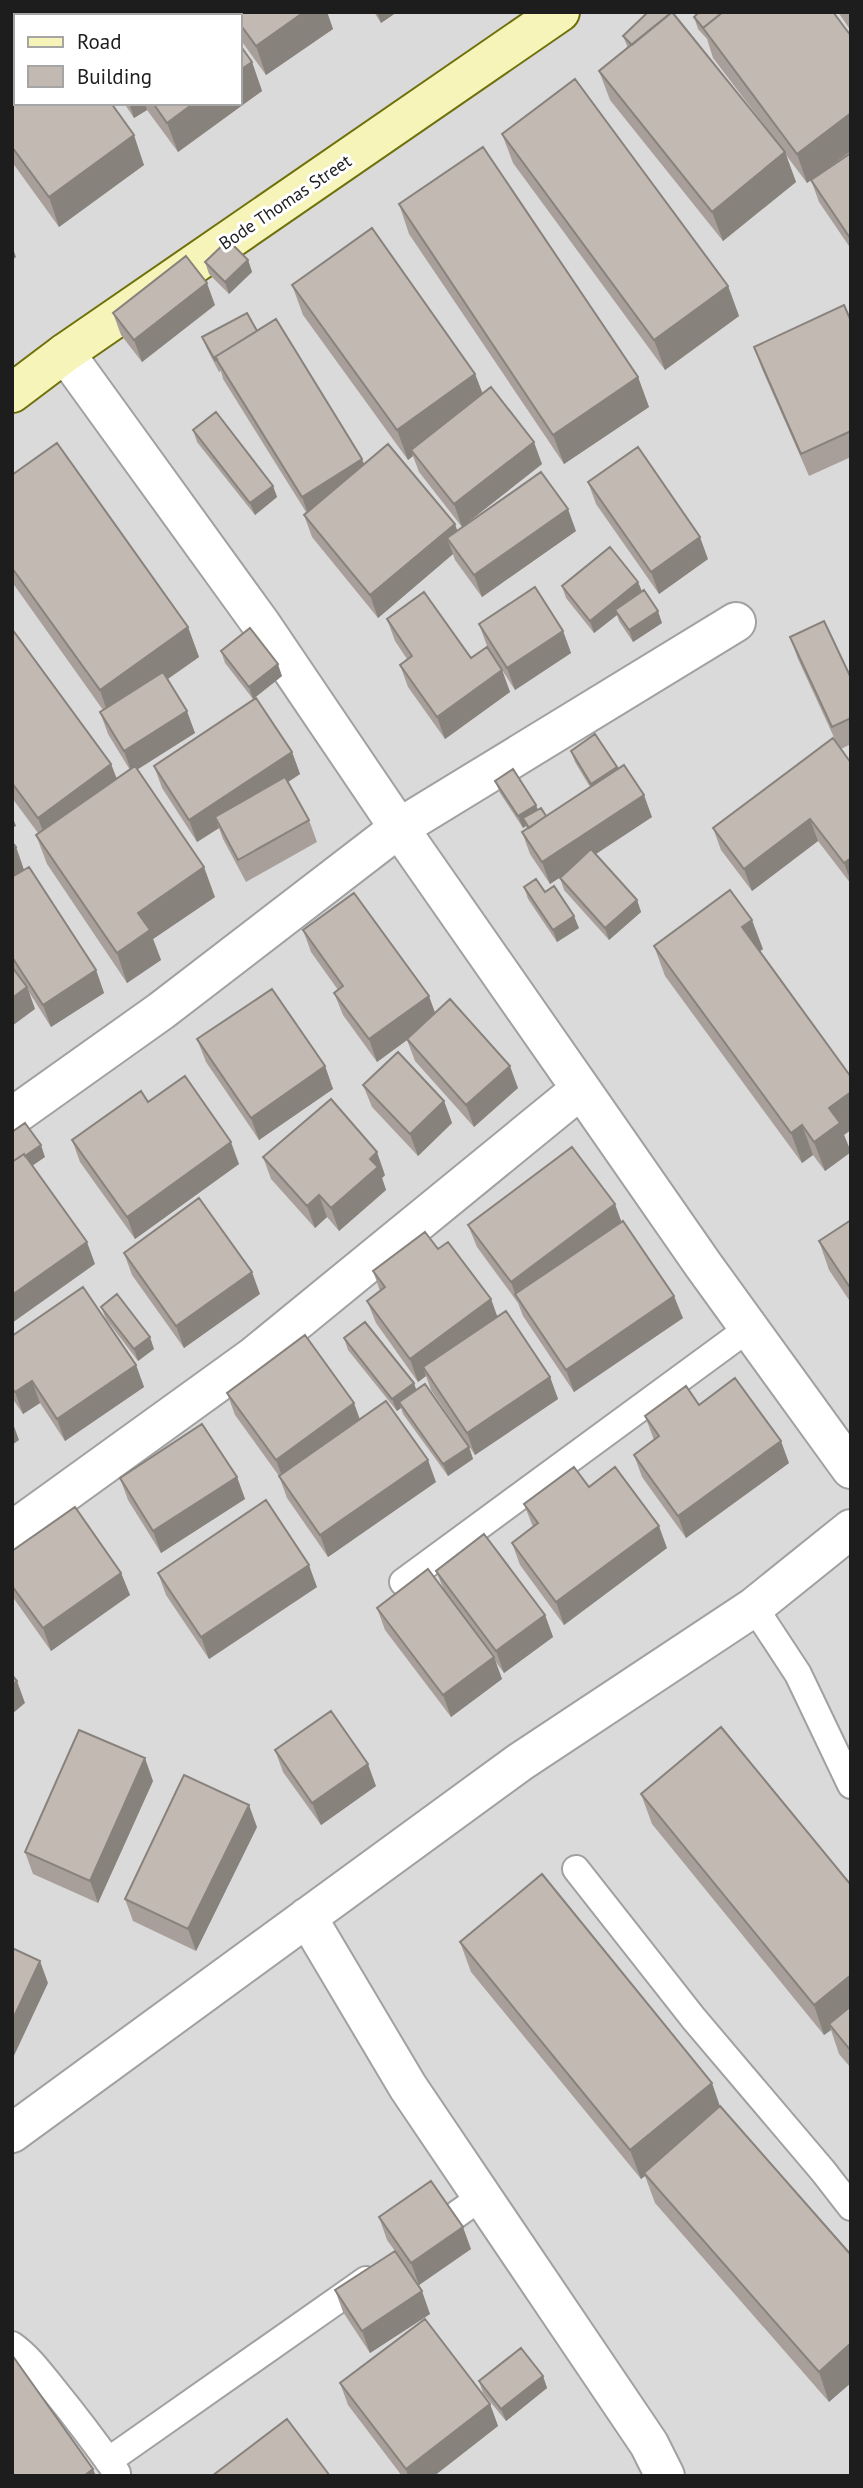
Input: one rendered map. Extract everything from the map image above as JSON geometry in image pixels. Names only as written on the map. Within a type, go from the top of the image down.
[{"type":"main road","name":"Bode Thomas Street","points":[[12,394],[65,353],[560,12]]},
{"type":"street","points":[[65,353],[261,624],[581,1089],[851,1469]]},
{"type":"street","points":[[12,1117],[161,1011],[399,828],[736,622]]},
{"type":"street","points":[[12,1531],[253,1357],[581,1089]]},
{"type":"street","points":[[12,2133],[520,1762],[754,1607],[851,1529]]},
{"type":"street","points":[[307,1917],[408,2087],[649,2444],[665,2476]]},
{"type":"lane","points":[[403,1582],[749,1328]]},
{"type":"lane","points":[[754,1607],[798,1674],[851,1785]]},
{"type":"lane","points":[[576,1869],[694,2019],[851,2207]]},
{"type":"lane","points":[[409,2249],[481,2197]]},
{"type":"lane","points":[[12,2345],[22,2352],[41,2374],[114,2468],[387,2264]]},
{"type":"shaded area","points":[[12,12],[851,12],[851,2476],[12,2476]]},
{"type":"building","points":[[12,12],[45,12],[46,14],[14,14],[14,105],[112,105],[134,135],[49,197],[12,147]]},
{"type":"building","points":[[217,12],[218,14],[84,14]]},
{"type":"building","points":[[231,12],[304,12],[256,46],[242,27],[242,14]]},
{"type":"building","points":[[648,12],[670,14],[632,45],[623,36]]},
{"type":"building","points":[[672,12],[785,152],[712,212],[599,71]]},
{"type":"building","points":[[699,12],[723,12],[703,28],[694,17]]},
{"type":"building","points":[[723,12],[833,12],[851,36],[851,113],[797,154],[703,28]]},
{"type":"building","points":[[242,48],[252,62],[242,69]]},
{"type":"building","points":[[575,79],[728,286],[654,340],[502,134]]},
{"type":"building","points":[[154,105],[191,105],[167,123]]},
{"type":"building","points":[[483,147],[638,377],[553,435],[399,204]]},
{"type":"building","points":[[851,153],[851,237],[850,238],[811,180]]},
{"type":"building","points":[[372,228],[475,374],[397,430],[292,285]]},
{"type":"building","points":[[228,240],[248,260],[225,282],[205,262]]},
{"type":"building","points":[[186,256],[207,283],[134,340],[113,313]]},
{"type":"building","points":[[844,305],[851,321],[851,431],[801,454],[754,347]]},
{"type":"building","points":[[247,313],[257,331],[215,357],[215,360],[202,337]]},
{"type":"building","points":[[276,319],[362,459],[302,497],[215,357]]},
{"type":"building","points":[[491,387],[534,442],[454,504],[411,450]]},
{"type":"building","points":[[216,412],[273,486],[250,503],[193,430]]},
{"type":"building","points":[[57,443],[188,627],[100,690],[12,568],[12,475]]},
{"type":"building","points":[[388,444],[455,524],[370,595],[304,515]]},
{"type":"building","points":[[638,447],[700,537],[651,572],[588,482]]},
{"type":"building","points":[[541,472],[568,509],[474,575],[447,538]]},
{"type":"building","points":[[610,547],[638,582],[590,621],[562,586]]},
{"type":"building","points":[[535,587],[563,631],[507,668],[479,624]]},
{"type":"building","points":[[644,590],[658,611],[629,630],[615,610]]},
{"type":"building","points":[[424,592],[471,658],[487,647],[502,670],[437,717],[400,665],[412,656],[387,619]]},
{"type":"building","points":[[824,621],[851,678],[851,718],[832,727],[790,637]]},
{"type":"building","points":[[250,628],[278,664],[249,687],[221,651]]},
{"type":"building","points":[[12,629],[111,764],[38,818],[12,783]]},
{"type":"building","points":[[163,672],[187,711],[124,751],[100,712]]},
{"type":"building","points":[[256,698],[292,752],[189,820],[154,766]]},
{"type":"building","points":[[595,734],[617,767],[591,784],[571,751]]},
{"type":"building","points":[[833,738],[851,763],[851,858],[844,863],[810,819],[744,869],[713,828]]},
{"type":"building","points":[[624,765],[644,795],[542,862],[522,832]]},
{"type":"building","points":[[135,766],[204,867],[138,913],[150,930],[117,953],[36,835]]},
{"type":"building","points":[[513,769],[536,805],[518,816],[495,781]]},
{"type":"building","points":[[285,777],[309,820],[238,860],[215,817]]},
{"type":"building","points":[[541,808],[546,816],[529,828],[523,818]]},
{"type":"building","points":[[591,849],[637,900],[605,928],[560,878]]},
{"type":"building","points":[[29,867],[96,970],[43,1005],[12,957],[12,877]]},
{"type":"building","points":[[536,879],[545,892],[554,886],[574,916],[553,930],[524,887]]},
{"type":"building","points":[[730,890],[752,920],[742,927],[851,1077],[851,1092],[829,1108],[840,1123],[814,1142],[802,1125],[791,1133],[654,946]]},
{"type":"building","points":[[354,893],[429,996],[369,1039],[334,993],[343,986],[303,930]]},
{"type":"building","points":[[12,967],[27,987],[12,998]]},
{"type":"building","points":[[272,989],[325,1066],[251,1118],[197,1039]]},
{"type":"building","points":[[450,999],[510,1066],[466,1105],[407,1039]]},
{"type":"building","points":[[398,1052],[444,1101],[410,1134],[363,1085]]},
{"type":"building","points":[[185,1076],[231,1142],[127,1217],[72,1140],[141,1091],[148,1102]]},
{"type":"building","points":[[331,1099],[377,1152],[370,1159],[378,1167],[331,1208],[319,1195],[307,1206],[263,1157]]},
{"type":"building","points":[[25,1123],[41,1145],[12,1162],[12,1132]]},
{"type":"building","points":[[572,1147],[615,1204],[511,1282],[468,1225]]},
{"type":"building","points":[[24,1154],[87,1242],[12,1295],[12,1162]]},
{"type":"building","points":[[199,1198],[252,1272],[176,1326],[124,1253]]},
{"type":"building","points":[[851,1220],[851,1289],[819,1241]]},
{"type":"building","points":[[623,1221],[674,1296],[566,1370],[515,1294]]},
{"type":"building","points":[[425,1232],[438,1249],[448,1242],[491,1299],[410,1359],[367,1301],[385,1287],[373,1271]]},
{"type":"building","points":[[83,1287],[136,1365],[57,1419],[32,1381],[15,1392],[12,1388],[12,1336]]},
{"type":"building","points":[[117,1294],[150,1337],[134,1349],[101,1307]]},
{"type":"building","points":[[506,1311],[550,1377],[467,1433],[423,1367]]},
{"type":"building","points":[[365,1322],[414,1383],[392,1399],[344,1338]]},
{"type":"building","points":[[305,1335],[354,1403],[276,1460],[227,1393]]},
{"type":"building","points":[[735,1378],[781,1441],[678,1516],[634,1455],[659,1436],[645,1416],[686,1386],[699,1405]]},
{"type":"building","points":[[425,1384],[469,1447],[443,1464],[399,1402]]},
{"type":"building","points":[[386,1401],[428,1460],[320,1535],[279,1476]]},
{"type":"building","points":[[202,1424],[237,1477],[153,1531],[120,1478]]},
{"type":"building","points":[[574,1467],[589,1487],[615,1467],[659,1526],[556,1602],[512,1543],[538,1523],[524,1504]]},
{"type":"building","points":[[266,1500],[309,1565],[201,1637],[158,1573]]},
{"type":"building","points":[[75,1507],[121,1573],[43,1628],[12,1586],[12,1551]]},
{"type":"building","points":[[484,1534],[545,1615],[496,1651],[436,1571]]},
{"type":"building","points":[[428,1569],[494,1657],[443,1695],[377,1608]]},
{"type":"building","points":[[331,1711],[368,1764],[312,1803],[275,1750]]},
{"type":"building","points":[[721,1727],[851,1885],[851,1975],[814,2005],[641,1794]]},
{"type":"building","points":[[79,1730],[145,1758],[90,1881],[25,1852]]},
{"type":"building","points":[[184,1775],[249,1805],[188,1929],[125,1899]]},
{"type":"building","points":[[542,1874],[712,2083],[630,2150],[460,1942]]},
{"type":"building","points":[[12,1948],[40,1961],[12,2021]]},
{"type":"building","points":[[851,2006],[851,2051],[829,2024]]},
{"type":"building","points":[[720,2106],[851,2255],[851,2343],[819,2372],[644,2173]]},
{"type":"building","points":[[431,2181],[463,2227],[411,2263],[379,2217]]},
{"type":"building","points":[[395,2251],[422,2291],[362,2331],[335,2290]]},
{"type":"building","points":[[425,2319],[490,2404],[406,2469],[340,2383]]},
{"type":"building","points":[[521,2348],[543,2376],[501,2409],[479,2381]]},
{"type":"building","points":[[12,2355],[93,2469],[84,2476],[12,2476]]},
{"type":"building","points":[[287,2419],[330,2476],[212,2476]]}]
